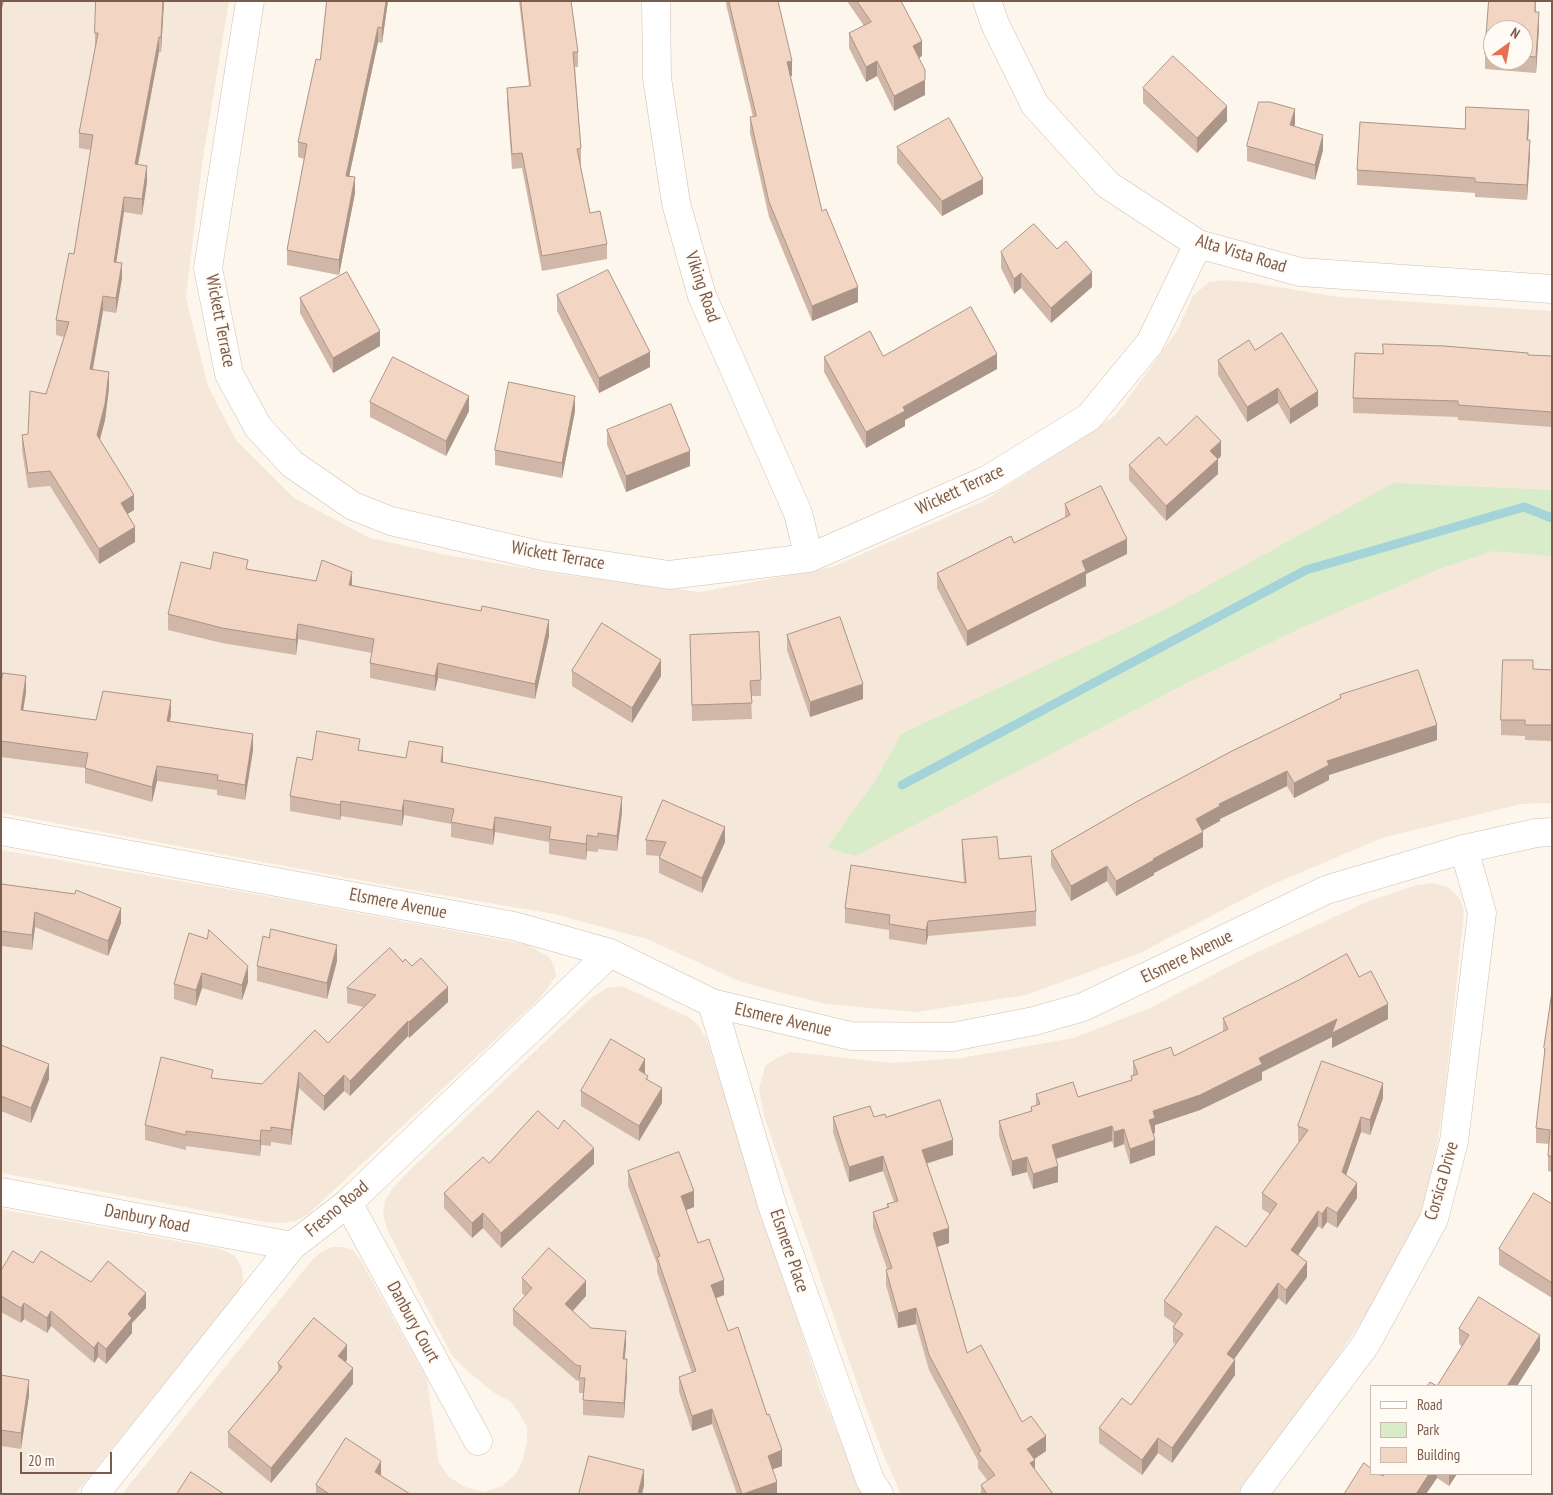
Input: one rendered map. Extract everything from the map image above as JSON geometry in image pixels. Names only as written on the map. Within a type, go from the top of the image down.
[{"type":"street","name":"Wickett Terrace","points":[[250,1],[208,268],[229,374],[258,426],[292,464],[353,506],[391,521],[543,556],[669,574],[809,558],[989,479],[1090,417],[1150,343],[1198,244]]},
{"type":"street","name":"Viking Road","points":[[656,1],[657,78],[676,203],[702,296],[798,513],[809,558]]},
{"type":"street","name":"Alta Vista Road","points":[[987,1],[995,24],[1034,105],[1108,185],[1198,244],[1300,272],[1552,289]]},
{"type":"street","name":"Elsmere Avenue","points":[[1,831],[514,926],[610,953],[712,1003],[851,1036],[952,1037],[1034,1021],[1083,1007],[1326,890],[1464,849],[1536,833],[1552,832]]},
{"type":"street","name":"Corsica Drive","points":[[1254,1494],[1366,1344],[1434,1219],[1454,1141],[1482,913],[1464,849]]},
{"type":"street","name":"Fresno Road","points":[[94,1494],[292,1246],[348,1203],[610,953]]},
{"type":"street","name":"Elsmere Place","points":[[712,1003],[773,1208],[870,1480],[879,1494]]},
{"type":"street","name":"Danbury Road","points":[[1,1192],[292,1246]]},
{"type":"street","name":"Danbury Court","points":[[348,1203],[478,1442]]},
{"type":"shaded area","points":[[1,1],[229,1],[202,164],[186,297],[208,386],[236,440],[294,498],[370,538],[442,554],[559,574],[700,592],[832,567],[984,501],[1116,415],[1177,331],[1193,296],[1209,282],[1225,280],[1253,283],[1339,297],[1552,311],[1552,803],[1521,804],[1382,838],[1267,887],[1138,954],[1026,995],[916,1012],[825,1004],[741,982],[647,939],[554,914],[413,890],[1,813]]},
{"type":"shaded area","points":[[1,850],[289,900],[528,945],[549,957],[554,966],[556,976],[540,998],[308,1214],[296,1221],[281,1223],[265,1222],[1,1173]]},
{"type":"shaded area","points":[[1432,883],[1448,887],[1460,899],[1464,912],[1444,1102],[1429,1193],[1416,1227],[1378,1297],[1328,1371],[1239,1494],[901,1494],[884,1456],[861,1395],[764,1116],[759,1089],[765,1066],[778,1057],[791,1052],[892,1063],[961,1058],[1073,1038],[1150,1008],[1249,956],[1369,901],[1417,885]]},
{"type":"shaded area","points":[[622,986],[688,1017],[698,1025],[706,1038],[820,1389],[862,1494],[122,1494],[312,1260],[321,1252],[332,1247],[353,1250],[361,1261],[427,1379],[439,1463],[449,1477],[465,1487],[484,1492],[502,1486],[516,1474],[523,1459],[527,1442],[527,1427],[511,1402],[493,1392],[465,1369],[452,1355],[388,1231],[383,1215],[385,1200],[392,1189],[409,1171],[590,999],[607,988]]},
{"type":"shaded area","points":[[1,1209],[220,1249],[235,1256],[242,1268],[243,1281],[239,1293],[75,1494],[1,1494]]},
{"type":"green space","points":[[1393,483],[1552,490],[1552,556],[1493,551],[1442,568],[1305,626],[1179,687],[855,856],[827,848],[877,778],[901,734],[1166,609]]},
{"type":"building","points":[[96,1],[163,1],[161,37],[159,37],[135,164],[147,166],[142,199],[124,197],[114,262],[122,263],[116,298],[103,296],[90,369],[109,372],[105,404],[97,435],[134,495],[121,503],[135,527],[99,549],[50,471],[28,473],[22,435],[28,434],[30,391],[46,394],[69,322],[56,320],[69,253],[74,254],[93,135],[79,133],[98,33],[95,33]]},
{"type":"building","points":[[327,1],[386,1],[382,28],[378,27],[346,176],[355,177],[339,260],[287,250],[307,144],[298,142],[316,59],[320,60]]},
{"type":"building","points":[[521,1],[571,1],[578,52],[573,52],[581,148],[577,149],[590,213],[600,211],[607,244],[542,256],[522,153],[512,154],[507,88],[530,86]]},
{"type":"building","points":[[729,1],[778,1],[792,61],[787,62],[822,211],[826,209],[858,287],[812,306],[769,202],[750,117],[756,116]]},
{"type":"building","points":[[857,1],[901,1],[922,41],[913,46],[925,70],[925,80],[894,96],[877,61],[866,67],[849,33],[871,22]]},
{"type":"building","points":[[1489,1],[1535,1],[1535,12],[1539,12],[1536,57],[1533,57],[1533,20],[1488,20]]},
{"type":"building","points":[[1173,56],[1227,106],[1197,138],[1143,88]]},
{"type":"building","points":[[1259,102],[1270,102],[1295,109],[1290,125],[1323,135],[1315,165],[1247,146]]},
{"type":"building","points":[[1466,107],[1529,110],[1527,140],[1530,140],[1527,185],[1475,182],[1475,178],[1357,170],[1360,122],[1465,129]]},
{"type":"building","points":[[949,118],[983,179],[942,201],[897,147]]},
{"type":"building","points":[[1034,224],[1057,249],[1066,241],[1092,272],[1051,308],[1021,273],[1014,279],[1001,252]]},
{"type":"building","points":[[608,270],[650,352],[599,378],[557,295]]},
{"type":"building","points":[[347,272],[380,331],[333,358],[300,298]]},
{"type":"building","points":[[971,307],[997,354],[903,407],[905,411],[866,432],[824,357],[870,331],[883,356]]},
{"type":"building","points":[[1282,333],[1318,391],[1290,409],[1278,388],[1247,407],[1218,360],[1249,340],[1255,350]]},
{"type":"building","points":[[1383,344],[1444,346],[1552,356],[1552,412],[1458,405],[1458,401],[1353,398],[1355,353],[1383,354]]},
{"type":"building","points":[[393,357],[469,396],[446,441],[370,402]]},
{"type":"building","points":[[509,382],[575,396],[562,463],[495,450]]},
{"type":"building","points":[[671,404],[690,451],[626,476],[607,430]]},
{"type":"building","points":[[1197,416],[1221,441],[1210,451],[1218,459],[1166,506],[1129,465],[1159,437],[1166,445]]},
{"type":"building","points":[[1101,486],[1127,539],[1082,561],[1086,571],[967,631],[937,573],[1011,536],[1014,543],[1070,515],[1065,504]]},
{"type":"building","points":[[214,552],[248,560],[246,569],[316,581],[322,560],[352,572],[349,585],[481,611],[482,606],[549,620],[535,684],[438,663],[435,676],[370,663],[374,639],[298,624],[296,640],[222,628],[168,614],[181,562],[210,569]]},
{"type":"building","points":[[840,617],[863,684],[810,702],[787,635]]},
{"type":"building","points":[[602,623],[661,660],[632,708],[572,671]]},
{"type":"building","points":[[759,632],[761,680],[750,681],[752,703],[692,705],[690,635]]},
{"type":"building","points":[[1503,660],[1533,660],[1533,669],[1552,670],[1552,725],[1525,725],[1525,720],[1501,720]]},
{"type":"building","points":[[1418,670],[1437,725],[1327,761],[1329,765],[1294,783],[1287,771],[1219,804],[1220,806],[1196,819],[1203,832],[1116,881],[1107,866],[1071,886],[1051,851],[1138,801],[1232,751],[1341,698],[1340,695]]},
{"type":"building","points":[[3,673],[26,676],[21,710],[96,720],[103,691],[171,700],[167,721],[253,734],[245,785],[217,780],[218,775],[157,766],[152,787],[85,768],[88,753],[1,741],[1,684]]},
{"type":"building","points":[[317,731],[360,739],[358,750],[406,758],[409,741],[443,747],[441,762],[622,797],[617,836],[598,833],[598,837],[587,835],[586,844],[549,839],[551,827],[495,817],[493,830],[451,822],[454,809],[404,800],[402,811],[341,801],[340,805],[290,796],[297,757],[312,760]]},
{"type":"building","points":[[663,800],[725,827],[702,878],[659,858],[666,842],[646,840]]},
{"type":"building","points":[[997,837],[999,859],[1031,856],[1036,911],[928,921],[926,930],[889,924],[890,915],[845,908],[851,865],[966,883],[962,840]]},
{"type":"building","points":[[1,884],[75,894],[76,890],[121,908],[108,941],[35,912],[32,935],[1,931]]},
{"type":"building","points":[[271,929],[337,945],[327,983],[257,966],[263,936],[269,938]]},
{"type":"building","points":[[209,930],[248,966],[242,985],[202,973],[196,990],[174,984],[189,933],[207,939]]},
{"type":"building","points":[[390,948],[403,962],[405,959],[412,966],[421,958],[448,987],[408,1021],[350,1081],[344,1075],[324,1096],[299,1072],[291,1130],[271,1127],[271,1131],[261,1130],[260,1141],[186,1131],[186,1135],[145,1125],[161,1057],[213,1070],[211,1078],[262,1084],[315,1030],[328,1043],[376,995],[347,988]]},
{"type":"building","points":[[1347,954],[1359,977],[1371,971],[1388,1004],[1332,1033],[1337,1019],[1259,1058],[1262,1064],[1200,1095],[1153,1111],[1155,1118],[1149,1120],[1155,1140],[1130,1149],[1124,1129],[1114,1132],[1112,1126],[1052,1145],[1058,1166],[1033,1174],[1027,1157],[1012,1161],[999,1121],[1032,1111],[1031,1107],[1040,1104],[1036,1094],[1073,1082],[1078,1097],[1132,1080],[1131,1076],[1138,1074],[1133,1061],[1171,1047],[1174,1056],[1228,1029],[1223,1018]]},
{"type":"building","points":[[1552,992],[1552,1156],[1548,1156],[1550,1130],[1536,1128]]},
{"type":"building","points":[[611,1039],[645,1059],[639,1070],[648,1076],[646,1079],[662,1088],[639,1126],[581,1091]]},
{"type":"building","points":[[1,1045],[49,1064],[31,1108],[1,1096]]},
{"type":"building","points":[[1322,1061],[1383,1083],[1370,1120],[1361,1117],[1342,1172],[1357,1183],[1337,1213],[1327,1207],[1322,1214],[1318,1211],[1291,1250],[1307,1262],[1286,1290],[1278,1283],[1227,1354],[1235,1360],[1172,1448],[1158,1438],[1142,1460],[1099,1428],[1122,1398],[1131,1405],[1183,1334],[1173,1327],[1182,1314],[1164,1301],[1216,1226],[1246,1247],[1277,1204],[1262,1193],[1308,1130],[1298,1126]]},
{"type":"building","points":[[940,1100],[953,1140],[922,1150],[949,1228],[933,1233],[967,1353],[981,1345],[1022,1422],[1031,1416],[1046,1436],[1027,1449],[1035,1460],[1030,1463],[1053,1494],[987,1494],[981,1485],[995,1475],[978,1453],[981,1451],[929,1355],[916,1308],[898,1313],[886,1270],[892,1268],[873,1212],[889,1207],[887,1204],[898,1201],[883,1156],[849,1167],[833,1117],[870,1106],[874,1117],[885,1114],[886,1117]]},
{"type":"building","points":[[538,1111],[558,1129],[564,1120],[594,1148],[501,1233],[483,1213],[472,1223],[444,1193],[483,1157],[489,1163]]},
{"type":"building","points":[[679,1152],[694,1191],[681,1196],[698,1243],[709,1239],[724,1280],[711,1285],[728,1331],[738,1327],[767,1415],[769,1414],[782,1450],[768,1456],[777,1482],[743,1494],[712,1409],[692,1416],[679,1377],[696,1371],[657,1257],[660,1256],[628,1171]]},
{"type":"building","points":[[1534,1193],[1552,1204],[1552,1283],[1499,1249]]},
{"type":"building","points":[[549,1248],[586,1281],[565,1304],[591,1328],[626,1331],[623,1359],[627,1359],[624,1403],[583,1400],[585,1378],[579,1378],[581,1366],[576,1365],[513,1309],[532,1288],[522,1278]]},
{"type":"building","points":[[13,1251],[33,1263],[41,1251],[91,1282],[108,1261],[146,1293],[128,1314],[132,1318],[106,1349],[98,1342],[94,1348],[51,1311],[47,1318],[24,1303],[21,1308],[1,1296],[1,1271]]},
{"type":"building","points":[[1479,1297],[1540,1335],[1508,1385],[1438,1385],[1469,1335],[1459,1329]]},
{"type":"building","points":[[314,1318],[347,1345],[338,1356],[353,1368],[271,1468],[228,1432],[282,1367],[278,1363]]},
{"type":"building","points":[[1,1375],[29,1380],[21,1433],[1,1430]]},
{"type":"building","points":[[346,1438],[381,1461],[375,1472],[410,1494],[329,1494],[316,1485]]},
{"type":"building","points":[[589,1456],[644,1470],[638,1494],[579,1494]]},
{"type":"building","points":[[1364,1463],[1370,1468],[1370,1475],[1428,1475],[1416,1494],[1345,1493]]},
{"type":"building","points":[[191,1472],[224,1494],[177,1494]]},
{"type":"waterway","points":[[902,785],[1306,570],[1524,507],[1552,518]]}]
